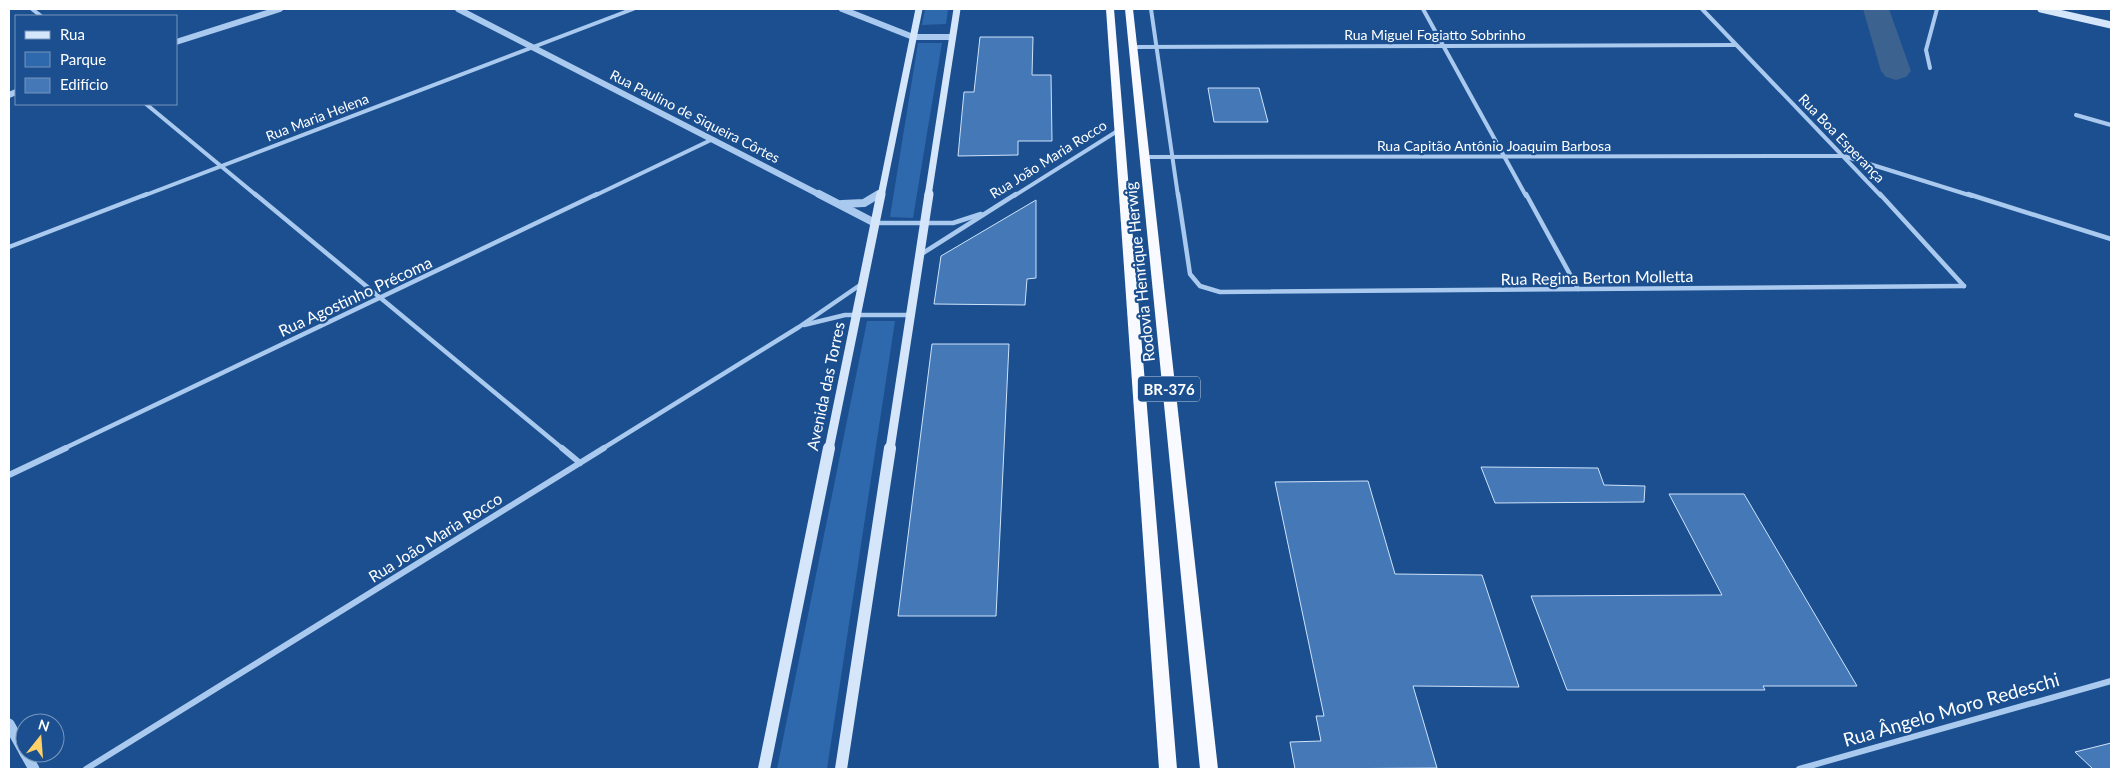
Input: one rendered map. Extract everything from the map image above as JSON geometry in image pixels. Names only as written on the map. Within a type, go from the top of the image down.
[{"type":"highway","name":"Rodovia Henrique Herwig","points":[[1129,9],[1209,769]]},
{"type":"highway","name":"Rodovia Henrique Herwig","points":[[1108,10],[1119,130],[1168,769]]},
{"type":"main road","name":"Avenida das Torres","points":[[764,769],[919,9]]},
{"type":"main road","points":[[842,769],[958,9]]},
{"type":"main road","points":[[2041,9],[2111,25]]},
{"type":"street","points":[[178,41],[280,9]]},
{"type":"street","name":"Rua Paulino de Siqueira Côrtes","points":[[458,9],[875,223],[925,223]]},
{"type":"street","name":"Rua Maria Helena","points":[[9,247],[633,9]]},
{"type":"street","points":[[842,9],[913,37],[953,37]]},
{"type":"street","name":"Rua Regina Berton Molletta","points":[[1151,9],[1192,280],[1207,289],[1230,292],[1964,286]]},
{"type":"street","points":[[1423,9],[1578,289]]},
{"type":"street","name":"Rua Boa Esperança","points":[[1702,9],[1844,156],[1964,286]]},
{"type":"street","points":[[1930,68],[1926,50],[1937,9]]},
{"type":"street","name":"Rua Miguel Fogiatto Sobrinho","points":[[1133,47],[1736,45]]},
{"type":"street","points":[[147,105],[580,463]]},
{"type":"street","points":[[2076,115],[2111,125]]},
{"type":"street","name":"Rua João Maria Rocco","points":[[920,256],[1119,130]]},
{"type":"street","name":"Rua Agostinho Précoma","points":[[9,475],[712,139]]},
{"type":"street","points":[[1844,156],[2111,239]]},
{"type":"street","name":"Rua Capitão Antônio Joaquim Barbosa","points":[[1144,157],[1844,156]]},
{"type":"street","points":[[839,204],[869,201],[882,192]]},
{"type":"street","name":"Rua João Maria Rocco","points":[[925,223],[953,223],[991,210]]},
{"type":"street","name":"Rua João Maria Rocco","points":[[86,769],[799,327],[863,282]]},
{"type":"street","name":"Rua João Maria Rocco","points":[[799,327],[828,318],[857,314],[911,315]]},
{"type":"street","name":"Rua Ângelo Moro Redeschi","points":[[1799,769],[2111,681]]},
{"type":"green space","points":[[925,9],[948,9],[946,24],[922,25]]},
{"type":"green space","points":[[918,43],[942,43],[913,218],[890,217]]},
{"type":"green space","points":[[867,321],[895,321],[827,769],[777,769]]},
{"type":"building","points":[[980,37],[1033,37],[1032,75],[1051,75],[1052,141],[1018,141],[1018,155],[958,156],[964,92],[974,92]]},
{"type":"building","points":[[1208,88],[1259,88],[1268,122],[1214,122]]},
{"type":"building","points":[[1036,200],[1036,278],[1027,279],[1025,305],[934,304],[941,256]]},
{"type":"building","points":[[932,344],[1009,344],[996,616],[898,616]]},
{"type":"building","points":[[1481,467],[1598,468],[1604,485],[1645,486],[1644,502],[1495,503]]},
{"type":"building","points":[[1368,481],[1395,574],[1482,575],[1519,687],[1413,686],[1437,768],[1295,769],[1290,742],[1321,741],[1316,716],[1324,716],[1275,482]]},
{"type":"building","points":[[1669,494],[1744,494],[1857,686],[1763,686],[1765,690],[1567,690],[1531,596],[1722,595]]},
{"type":"building","points":[[2111,743],[2111,769],[2093,769],[2075,752]]},
{"type":"waterway","points":[[1876,9],[1896,71]]}]
